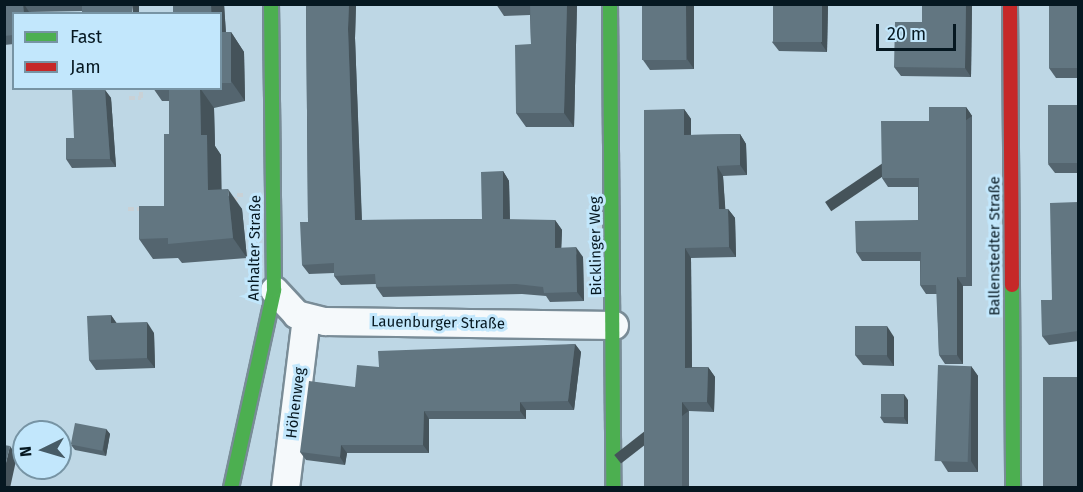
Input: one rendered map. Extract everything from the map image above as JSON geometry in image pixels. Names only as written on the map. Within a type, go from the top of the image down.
[{"type":"street","name":"Anhalter Straße","points":[[231,488],[274,290],[271,4]]},
{"type":"street","name":"Bicklinger Weg","points":[[609,4],[614,325],[613,488]]},
{"type":"street","name":"Ballenstedter Straße","points":[[1010,4],[1013,488]]},
{"type":"street","points":[[274,290],[287,307],[306,318]]},
{"type":"street","name":"Lauenburger Straße","points":[[306,318],[614,325]]},
{"type":"street","name":"Höhenweg","points":[[285,488],[306,318]]},
{"type":"path","points":[[129,98],[141,98],[141,90]]},
{"type":"path","points":[[128,209],[149,209]]},
{"type":"building","points":[[4,4],[23,4],[24,12],[12,12],[12,35],[4,36]]},
{"type":"building","points":[[82,4],[132,4],[132,12],[82,12]]},
{"type":"building","points":[[173,4],[211,4],[211,12],[173,12]]},
{"type":"building","points":[[306,4],[349,4],[355,220],[482,219],[481,172],[503,171],[503,219],[555,220],[555,248],[576,247],[577,292],[544,293],[543,287],[516,284],[376,287],[375,274],[334,276],[334,263],[302,265],[300,222],[308,222]]},
{"type":"building","points":[[530,4],[567,4],[564,113],[516,113],[515,45],[531,44]]},
{"type":"building","points":[[642,4],[686,4],[686,60],[642,60]]},
{"type":"building","points":[[773,4],[822,4],[822,42],[773,42]]},
{"type":"building","points":[[922,4],[966,4],[965,68],[894,67],[895,22],[922,22]]},
{"type":"building","points":[[1049,4],[1078,4],[1078,68],[1049,68]]},
{"type":"building","points":[[222,32],[231,32],[231,83],[222,83]]},
{"type":"building","points":[[72,90],[105,90],[110,159],[66,159],[66,138],[74,138]]},
{"type":"building","points":[[169,90],[200,90],[201,135],[207,135],[208,190],[228,189],[233,238],[168,244],[168,238],[139,239],[139,206],[164,206],[164,134],[169,134]]},
{"type":"building","points":[[1048,105],[1078,105],[1078,163],[1048,163]]},
{"type":"building","points":[[929,107],[966,107],[966,277],[957,277],[957,355],[939,355],[936,285],[920,285],[921,252],[856,252],[855,221],[918,220],[919,178],[882,178],[881,121],[929,121]]},
{"type":"building","points":[[684,109],[684,135],[740,134],[740,165],[717,166],[719,209],[728,209],[729,247],[685,248],[685,368],[708,367],[707,402],[682,402],[682,488],[644,488],[644,110]]},
{"type":"building","points":[[1078,202],[1078,331],[1042,336],[1041,300],[1052,300],[1050,203]]},
{"type":"building","points":[[111,315],[111,323],[147,322],[147,358],[89,360],[87,316]]},
{"type":"building","points":[[855,326],[887,326],[887,355],[855,355]]},
{"type":"building","points":[[575,344],[568,401],[520,402],[520,411],[424,411],[423,445],[341,445],[340,457],[300,452],[309,381],[355,387],[357,365],[379,367],[378,351]]},
{"type":"building","points":[[938,365],[971,366],[968,462],[935,461]]},
{"type":"building","points":[[1043,377],[1078,377],[1078,488],[1043,488]]},
{"type":"building","points":[[881,394],[904,394],[904,417],[881,417]]},
{"type":"building","points":[[75,423],[106,429],[102,451],[72,445]]},
{"type":"building","points":[[4,445],[10,446],[4,471]]},
{"type":"traffic: fast","points":[[231,488],[274,290],[271,4]]},
{"type":"traffic: fast","points":[[610,4],[613,488]]},
{"type":"traffic: fast","points":[[1012,285],[1013,488]]},
{"type":"traffic: jam","points":[[1010,4],[1012,285]]}]
